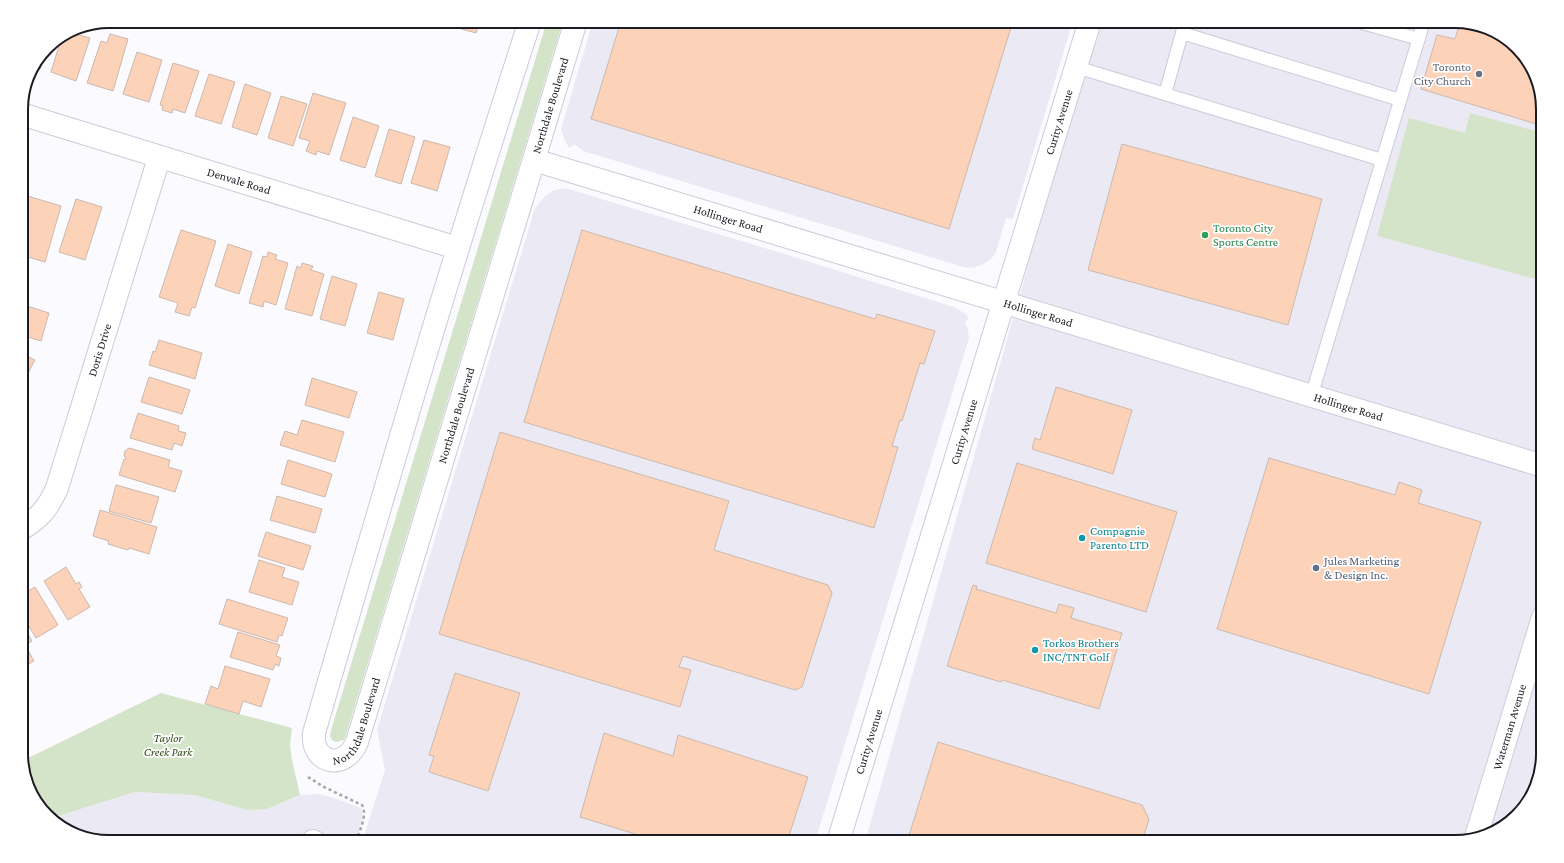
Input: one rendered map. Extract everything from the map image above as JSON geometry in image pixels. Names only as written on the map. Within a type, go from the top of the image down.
[{"type":"street","name":"Northdale Boulevard","points":[[528,28],[457,248],[416,383],[314,733],[313,741],[315,748],[319,754],[330,760],[338,761],[344,759],[354,750],[357,742],[574,28]]},
{"type":"street","name":"Curity Avenue","points":[[840,835],[1088,28]]},
{"type":"street","name":"Denvale Road","points":[[28,116],[159,158],[457,248]]},
{"type":"street","name":"Doris Drive","points":[[28,524],[41,515],[57,488],[159,158]]},
{"type":"street","name":"Hollinger Road","points":[[534,160],[1536,464]]},
{"type":"street","name":"Waterman Avenue","points":[[1478,831],[1536,640]]},
{"type":"lane","points":[[1165,94],[1183,28]]},
{"type":"lane","points":[[1186,28],[1400,100]]},
{"type":"lane","points":[[1380,28],[1419,39]]},
{"type":"lane","points":[[1312,397],[1422,28]]},
{"type":"lane","points":[[1076,67],[1382,160]]},
{"type":"path","points":[[306,775],[311,780],[362,805],[364,816],[358,835]]},
{"type":"shaded area","points":[[591,28],[1071,28],[1013,219],[1006,218],[996,252],[992,258],[984,264],[973,268],[963,267],[583,151],[574,144],[569,148],[561,129]]},
{"type":"shaded area","points":[[1095,28],[1455,28],[1486,34],[1509,48],[1516,55],[1528,73],[1532,83],[1536,103],[1536,754],[1530,785],[1519,803],[1504,818],[1486,829],[1455,835],[867,835]]},
{"type":"shaded area","points":[[565,188],[778,252],[954,307],[966,314],[969,319],[965,322],[969,338],[817,835],[364,835],[385,770],[377,730],[535,208],[545,196],[554,190]]},
{"type":"shaded area","points":[[135,792],[194,795],[247,810],[267,809],[300,795],[319,794],[361,808],[363,817],[359,835],[109,835],[78,829],[58,816]]},
{"type":"green space","points":[[545,28],[561,28],[344,740],[336,742],[332,740],[330,736]]},
{"type":"green space","points":[[1470,113],[1536,131],[1536,279],[1377,236],[1409,118],[1465,133]]},
{"type":"green space","name":"Taylor Creek Park","points":[[161,693],[292,728],[290,745],[300,795],[267,809],[247,810],[194,795],[135,792],[58,816],[39,795],[32,780],[28,758]]},
{"type":"building","points":[[458,28],[478,28],[476,33]]},
{"type":"building","points":[[619,28],[1011,28],[949,229],[591,119]]},
{"type":"building","name":"Toronto City Church","points":[[1458,28],[1476,31],[1496,39],[1516,55],[1528,73],[1532,83],[1536,103],[1536,124],[1421,89],[1437,35],[1455,39]]},
{"type":"building","points":[[77,34],[90,38],[76,81],[51,72],[59,46]]},
{"type":"building","points":[[110,34],[128,39],[113,91],[87,83],[101,41],[107,43]]},
{"type":"building","points":[[137,52],[162,60],[149,102],[123,94]]},
{"type":"building","points":[[173,63],[199,71],[185,113],[173,109],[172,113],[162,110],[163,106],[160,105]]},
{"type":"building","points":[[209,74],[235,82],[221,124],[195,116]]},
{"type":"building","points":[[245,84],[271,93],[257,135],[232,127]]},
{"type":"building","points":[[313,93],[346,103],[329,155],[317,151],[316,155],[306,151],[310,141],[299,138]]},
{"type":"building","points":[[281,96],[307,104],[293,146],[268,138]]},
{"type":"building","points":[[353,117],[379,126],[365,168],[340,160]]},
{"type":"building","points":[[389,129],[415,137],[401,184],[375,176]]},
{"type":"building","points":[[424,140],[450,147],[437,191],[411,183]]},
{"type":"building","name":"Toronto City Sports Centre","points":[[1122,144],[1322,199],[1288,325],[1088,270]]},
{"type":"building","points":[[28,196],[61,206],[45,262],[28,257]]},
{"type":"building","points":[[76,199],[102,207],[85,260],[59,252]]},
{"type":"building","points":[[181,230],[216,241],[195,308],[192,307],[189,316],[175,312],[178,303],[159,297]]},
{"type":"building","points":[[582,230],[875,319],[877,314],[935,331],[924,364],[920,363],[902,421],[900,420],[892,446],[898,447],[874,528],[524,422]]},
{"type":"building","points":[[228,244],[252,252],[239,294],[215,286]]},
{"type":"building","points":[[268,252],[277,255],[275,259],[288,263],[276,305],[264,301],[263,307],[249,303],[263,256],[267,257]]},
{"type":"building","points":[[302,263],[313,266],[311,270],[324,274],[312,316],[285,309],[297,266],[301,268]]},
{"type":"building","points":[[332,276],[357,284],[345,326],[320,319]]},
{"type":"building","points":[[379,292],[404,299],[393,340],[367,333]]},
{"type":"building","points":[[28,306],[49,313],[41,341],[28,337]]},
{"type":"building","points":[[159,340],[202,353],[195,379],[149,365],[153,351],[155,352]]},
{"type":"building","points":[[28,356],[35,360],[28,373]]},
{"type":"building","points":[[149,377],[190,390],[182,414],[141,402]]},
{"type":"building","points":[[312,378],[357,392],[349,418],[305,405]]},
{"type":"building","points":[[1056,387],[1132,410],[1113,474],[1032,449],[1035,438],[1040,440]]},
{"type":"building","points":[[138,413],[179,426],[178,431],[186,433],[182,446],[174,443],[172,450],[130,438]]},
{"type":"building","points":[[302,420],[344,432],[335,462],[280,445],[285,431],[297,435]]},
{"type":"building","points":[[500,432],[729,501],[714,550],[828,585],[832,593],[802,687],[795,690],[683,656],[679,667],[691,670],[680,707],[439,634]]},
{"type":"building","points":[[129,448],[170,460],[168,467],[182,471],[175,492],[119,475],[126,457],[124,456],[125,451]]},
{"type":"building","points":[[1269,458],[1395,495],[1399,482],[1422,490],[1418,503],[1481,522],[1429,694],[1217,629]]},
{"type":"building","points":[[288,460],[332,474],[325,497],[281,484]]},
{"type":"building","name":"Compagnie Parento LTD","points":[[1017,463],[1177,512],[1146,612],[986,563]]},
{"type":"building","points":[[116,485],[159,497],[151,523],[109,511]]},
{"type":"building","points":[[277,496],[322,509],[315,533],[270,520]]},
{"type":"building","points":[[100,510],[157,527],[149,554],[108,544],[109,541],[93,536]]},
{"type":"building","points":[[266,532],[311,546],[303,570],[258,556]]},
{"type":"building","points":[[259,560],[285,568],[282,577],[299,582],[292,605],[249,592]]},
{"type":"building","points":[[66,567],[76,584],[79,582],[82,587],[79,589],[90,607],[68,620],[44,581]]},
{"type":"building","name":"Torkos Brothers INC/TNT Golf","points":[[973,585],[977,586],[976,589],[1056,613],[1059,604],[1074,608],[1071,618],[1122,633],[1099,709],[1002,680],[1001,682],[947,666]]},
{"type":"building","points":[[35,587],[58,625],[36,638],[28,625],[28,591]]},
{"type":"building","points":[[227,599],[288,618],[282,636],[279,635],[277,642],[219,624]]},
{"type":"building","points":[[238,632],[280,645],[276,656],[281,658],[279,666],[275,664],[273,670],[230,657]]},
{"type":"building","points":[[28,634],[32,641],[28,643]]},
{"type":"building","points":[[28,650],[34,661],[28,664]]},
{"type":"building","points":[[225,666],[270,679],[261,707],[243,701],[239,714],[205,704],[211,686],[218,689]]},
{"type":"building","points":[[455,673],[520,693],[488,791],[429,772],[434,756],[429,755]]},
{"type":"building","points":[[604,733],[673,756],[678,735],[808,777],[789,835],[638,835],[580,817]]},
{"type":"building","points":[[938,742],[1142,805],[1149,819],[1144,835],[909,835]]},
{"type":"place","name":"Toronto City Church","points":[[1479,74]]},
{"type":"place","name":"Toronto City Sports Centre","points":[[1205,235]]},
{"type":"place","name":"Compagnie Parento LTD","points":[[1082,538]]},
{"type":"place","name":"Jules Marketing & Design Inc.","points":[[1316,568]]},
{"type":"place","name":"Torkos Brothers INC/TNT Golf","points":[[1035,650]]}]
